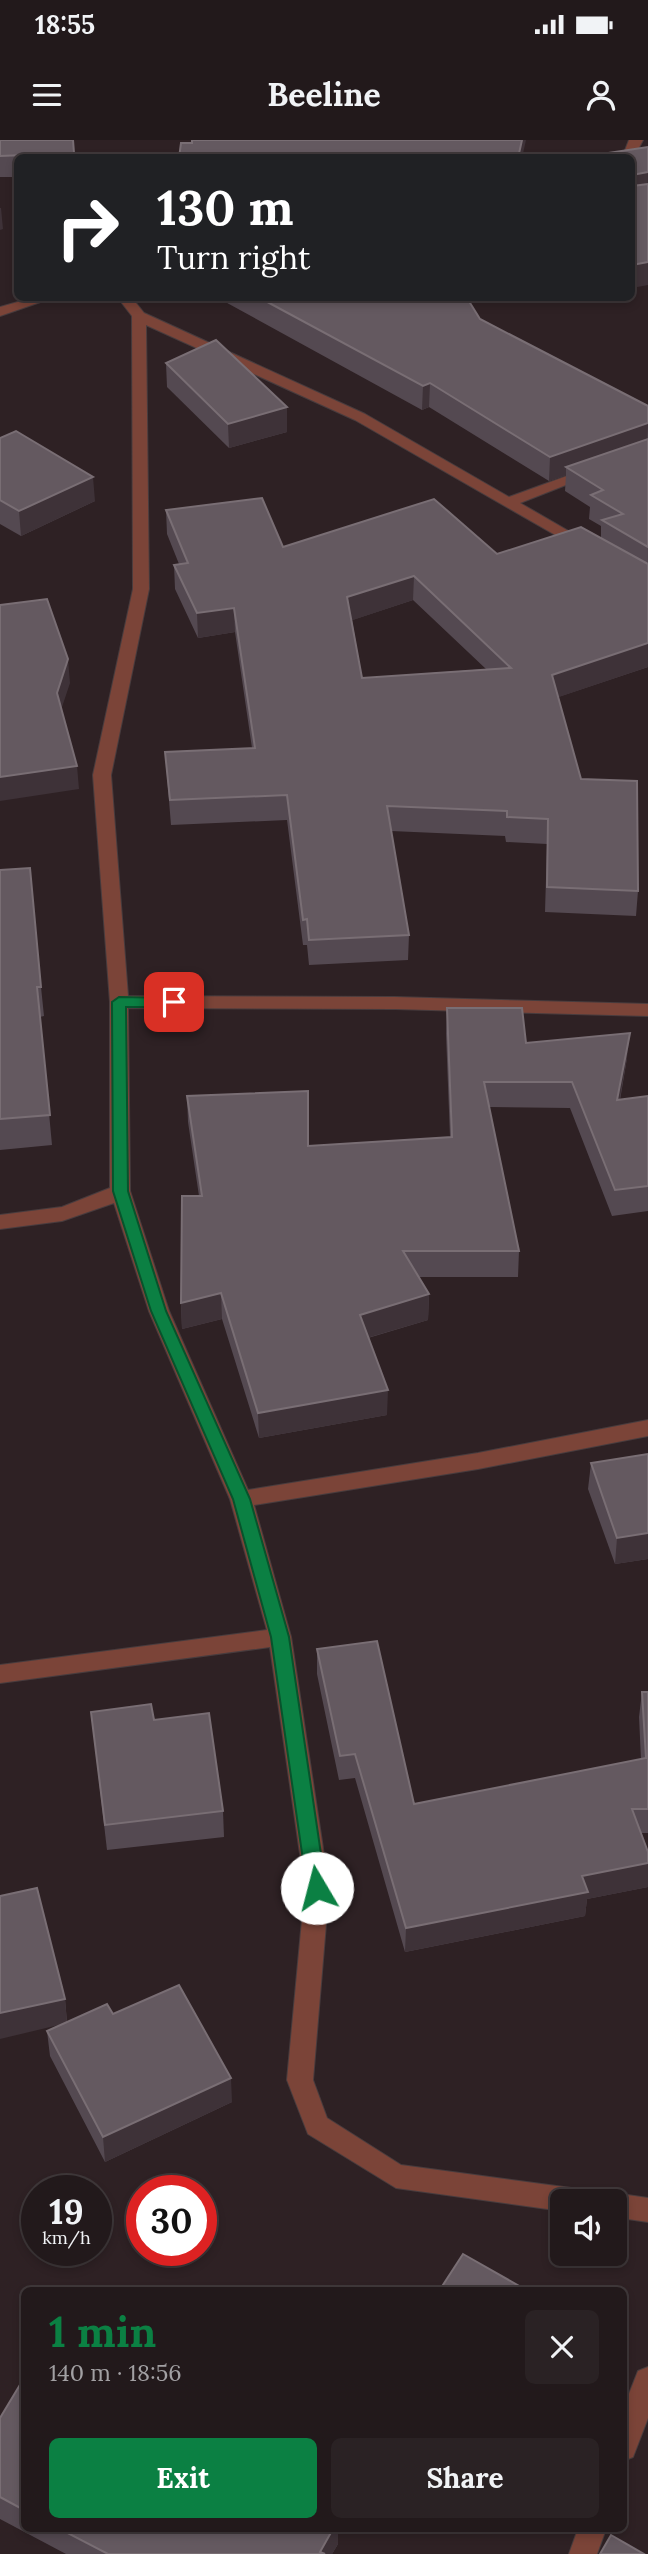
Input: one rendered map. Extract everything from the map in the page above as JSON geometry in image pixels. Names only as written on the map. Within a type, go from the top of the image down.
[{"type":"street","points":[[0,312],[35,301]]},
{"type":"street","points":[[127,301],[139,316],[360,416],[601,555]]},
{"type":"street","points":[[139,316],[141,589],[102,775],[119,1002],[120,1191],[159,1311],[242,1499],[280,1637],[317,1888],[300,2080],[317,2126],[396,2176],[550,2197]]},
{"type":"street","points":[[507,503],[611,465]]},
{"type":"street","points":[[119,1002],[394,1003],[648,1010]]},
{"type":"street","points":[[0,1222],[45,1220],[96,1206],[120,1191]]},
{"type":"street","points":[[242,1499],[478,1461],[648,1428]]},
{"type":"street","points":[[0,1674],[280,1637]]},
{"type":"street","points":[[627,2207],[648,2210]]},
{"type":"street","points":[[627,2436],[648,2380]]},
{"type":"street","points":[[583,2554],[591,2532]]},
{"type":"building","points":[[0,140],[73,140],[74,153],[0,156]]},
{"type":"building","points":[[192,140],[522,140],[519,154],[180,154],[181,143],[192,143]]},
{"type":"building","points":[[648,147],[648,172],[635,174],[635,154],[602,154]]},
{"type":"building","points":[[648,184],[648,262],[635,264],[635,186]]},
{"type":"building","points":[[266,301],[469,301],[480,319],[648,406],[648,423],[550,457],[430,383],[423,386]]},
{"type":"building","points":[[216,340],[287,407],[228,424],[166,363]]},
{"type":"building","points":[[16,431],[93,477],[19,511],[0,500],[0,438]]},
{"type":"building","points":[[648,439],[648,547],[602,520],[623,514],[591,495],[603,490],[566,467]]},
{"type":"building","points":[[262,498],[283,547],[434,499],[497,554],[581,527],[648,564],[648,643],[552,675],[581,779],[637,781],[638,891],[547,887],[548,819],[507,817],[507,811],[387,806],[409,935],[309,940],[307,919],[303,920],[287,795],[170,800],[165,752],[255,748],[234,608],[197,613],[174,565],[188,563],[166,510]],"holes":[[[414,576],[511,668],[362,678],[347,597]]]},
{"type":"building","points":[[47,599],[68,659],[57,693],[77,766],[0,777],[0,605]]},
{"type":"building","points":[[30,868],[41,987],[37,987],[50,1115],[0,1119],[0,870]]},
{"type":"building","points":[[447,1008],[522,1008],[526,1043],[630,1033],[617,1100],[648,1096],[648,1186],[615,1190],[572,1082],[484,1082],[519,1251],[403,1251],[429,1294],[360,1315],[388,1390],[258,1413],[221,1293],[181,1303],[182,1196],[202,1196],[187,1096],[308,1091],[308,1146],[452,1137]]},
{"type":"building","points":[[648,1454],[648,1533],[617,1538],[591,1463]]},
{"type":"building","points":[[377,1641],[414,1804],[646,1758],[642,1692],[648,1692],[648,1809],[632,1809],[648,1852],[648,1863],[582,1876],[588,1892],[406,1928],[355,1754],[340,1756],[317,1649]]},
{"type":"building","points":[[151,1704],[154,1720],[209,1713],[223,1811],[105,1825],[91,1712]]},
{"type":"building","points":[[37,1888],[65,1999],[0,2013],[0,1896]]},
{"type":"building","points":[[179,1985],[231,2078],[103,2137],[47,2031],[107,2004],[113,2014]]},
{"type":"building","points":[[463,2254],[521,2287],[442,2287]]},
{"type":"building","points":[[21,2383],[21,2508],[0,2497],[0,2418]]},
{"type":"building","points":[[66,2532],[331,2532],[320,2552],[325,2554],[108,2554]]},
{"type":"building","points":[[611,2535],[644,2554],[600,2554]]},
{"type":"route","points":[[174,1002],[119,1002],[120,1191],[159,1311],[242,1499],[280,1637],[317,1888]]}]
